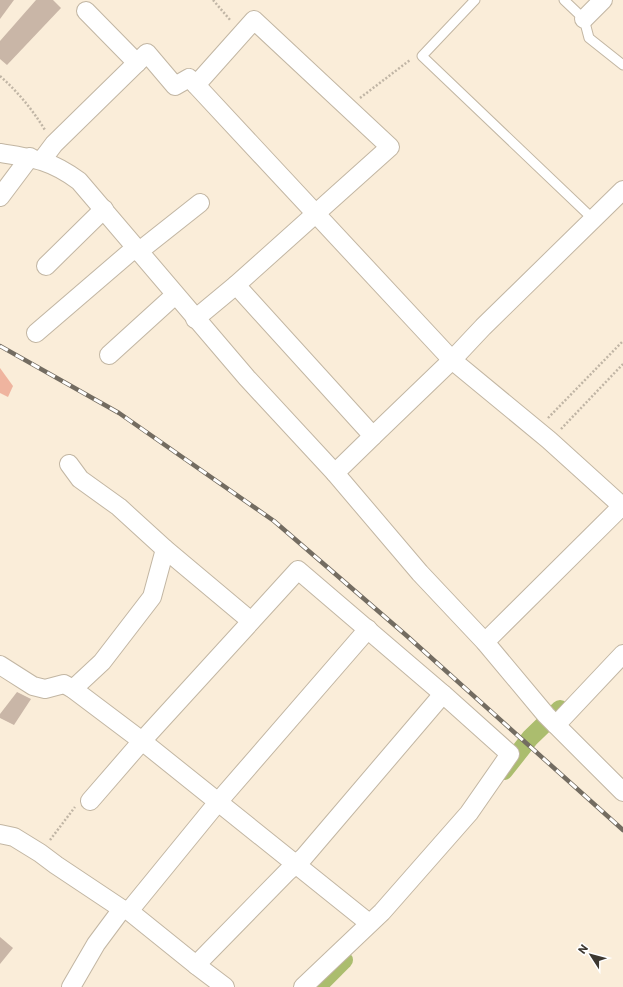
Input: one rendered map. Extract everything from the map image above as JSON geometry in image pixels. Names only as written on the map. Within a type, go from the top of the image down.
[{"type":"street","points":[[584,19],[603,0]]},
{"type":"street","points":[[86,11],[137,63]]},
{"type":"street","points":[[195,319],[236,285],[390,147],[254,20],[196,85]]},
{"type":"street","points":[[0,197],[36,159],[54,144],[147,53],[175,86],[189,78],[452,360],[543,435],[622,507],[485,642]]},
{"type":"street","points":[[0,153],[36,159],[65,171],[79,181],[195,319],[247,378],[335,473],[420,573],[485,642],[551,720],[623,792]]},
{"type":"street","points":[[335,473],[452,360],[483,327],[623,190]]},
{"type":"street","points":[[36,333],[137,250],[200,203]]},
{"type":"street","points":[[46,266],[104,209]]},
{"type":"street","points":[[236,285],[373,436]]},
{"type":"street","points":[[109,355],[175,295]]},
{"type":"street","points":[[69,464],[80,479],[119,507],[165,549],[251,621]]},
{"type":"street","points":[[73,689],[102,662],[152,597],[165,549]]},
{"type":"street","points":[[90,801],[142,741],[298,570],[443,694],[510,754],[469,813],[382,912],[303,987]]},
{"type":"street","points":[[71,987],[96,944],[368,629]]},
{"type":"street","points":[[551,720],[623,654]]},
{"type":"street","points":[[0,665],[33,686],[45,689],[64,684],[73,689],[142,741],[369,923]]},
{"type":"street","points":[[201,976],[287,872],[310,851],[443,694]]},
{"type":"street","points":[[0,834],[14,837],[125,910],[201,976],[225,987]]},
{"type":"lane","points":[[475,0],[422,56],[592,219]]},
{"type":"lane","points":[[564,0],[584,19],[589,38],[623,65]]},
{"type":"path","points":[[213,0],[242,34]]},
{"type":"path","points":[[348,108],[379,82],[416,56],[422,56]]},
{"type":"path","points":[[0,76],[15,89],[34,112],[54,144]]},
{"type":"path","points":[[543,435],[623,341]]},
{"type":"path","points":[[543,435],[623,364]]},
{"type":"path","points":[[40,853],[80,800],[90,801]]},
{"type":"shaded area","points":[[0,368],[13,386],[8,397],[0,393]]},
{"type":"building","points":[[0,0],[14,0],[0,19]]},
{"type":"building","points":[[36,0],[53,0],[61,8],[7,65],[0,59],[0,41]]},
{"type":"building","points":[[17,692],[31,699],[14,725],[0,718],[0,714]]},
{"type":"building","points":[[0,937],[13,948],[0,964]]},
{"type":"waterway","points":[[504,771],[530,738],[560,709]]},
{"type":"waterway","points":[[317,987],[344,960]]},
{"type":"railway","points":[[0,346],[119,413],[274,521],[407,636],[623,830]]}]
